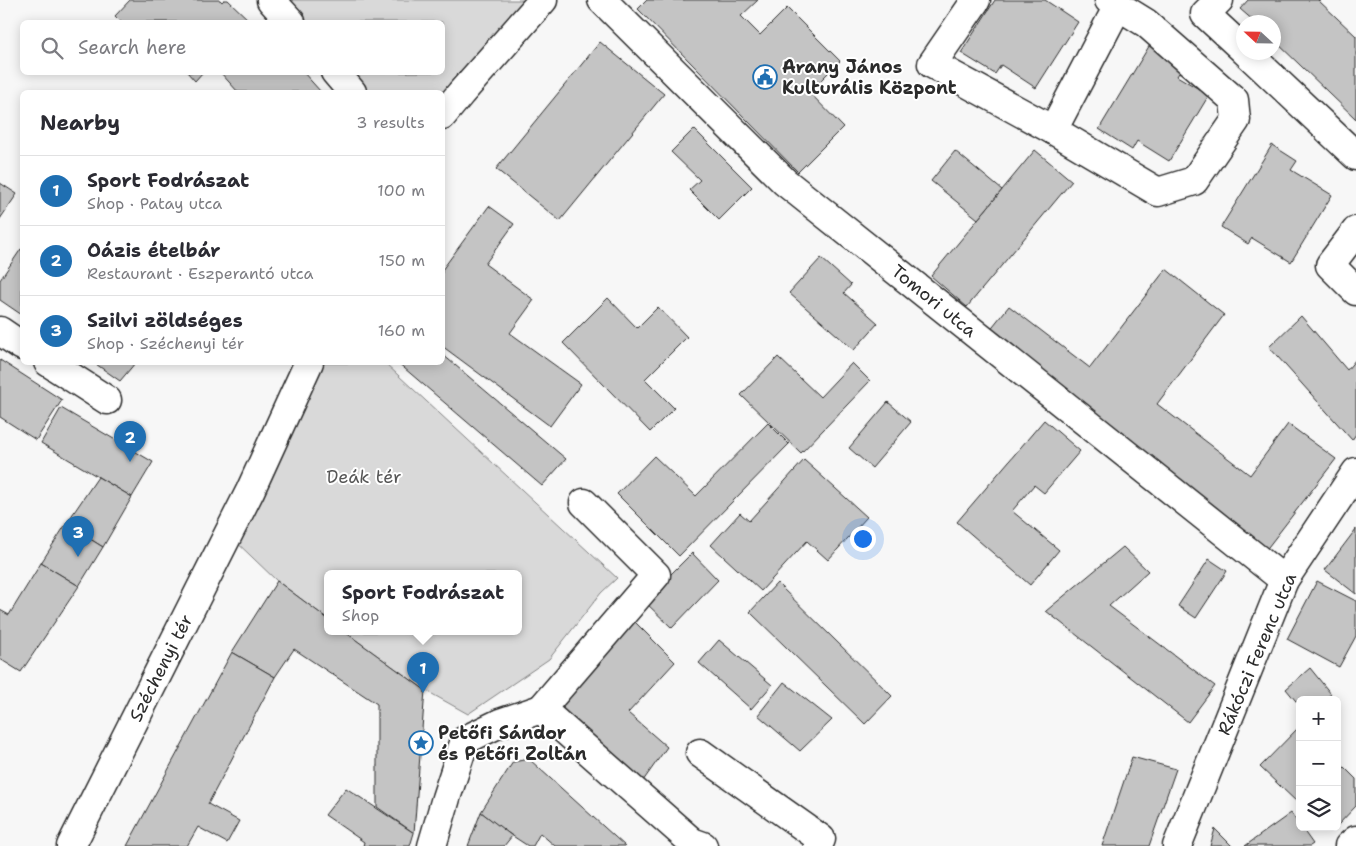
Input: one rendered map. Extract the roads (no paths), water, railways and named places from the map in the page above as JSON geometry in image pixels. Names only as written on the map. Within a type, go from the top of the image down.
[{"type":"street","points":[[271,0],[288,20]]},
{"type":"street","points":[[445,112],[543,0]]},
{"type":"street","name":"Tomori utca","points":[[602,0],[785,182],[1284,580]]},
{"type":"street","points":[[976,0],[932,64],[1053,130],[1158,192],[1194,181],[1236,120],[1234,100],[1146,23],[1113,3],[1053,130]]},
{"type":"street","points":[[1219,0],[1204,14],[1236,44]]},
{"type":"street","points":[[1254,60],[1356,156]]},
{"type":"street","points":[[338,75],[350,90]]},
{"type":"street","points":[[1356,231],[1330,265],[1356,291]]},
{"type":"street","points":[[0,331],[20,345]]},
{"type":"street","points":[[53,365],[107,400]]},
{"type":"street","name":"Széchenyi tér","points":[[71,846],[250,491],[308,365]]},
{"type":"street","name":"Rákóczi Ferenc utca","points":[[1177,846],[1284,580],[1356,472]]},
{"type":"street","points":[[432,846],[465,740],[500,723],[541,709],[656,575],[584,503]]},
{"type":"street","points":[[541,709],[696,845]]},
{"type":"street","points":[[700,753],[821,839],[818,846]]},
{"type":"street","points":[[1349,846],[1356,840]]},
{"type":"place","name":"Arany János Kulturális Központ","points":[[765,77]]},
{"type":"place","name":"Oázis ételbár","points":[[130,462]]},
{"type":"place","name":"Szilvi zöldséges","points":[[78,557]]},
{"type":"place","name":"Sport Fodrászat","points":[[423,693]]},
{"type":"place","name":"Petőfi Sándor és Petőfi Zoltán","points":[[421,743]]},
{"type":"park label","name":"Deák tér","points":[[364,477]]}]
